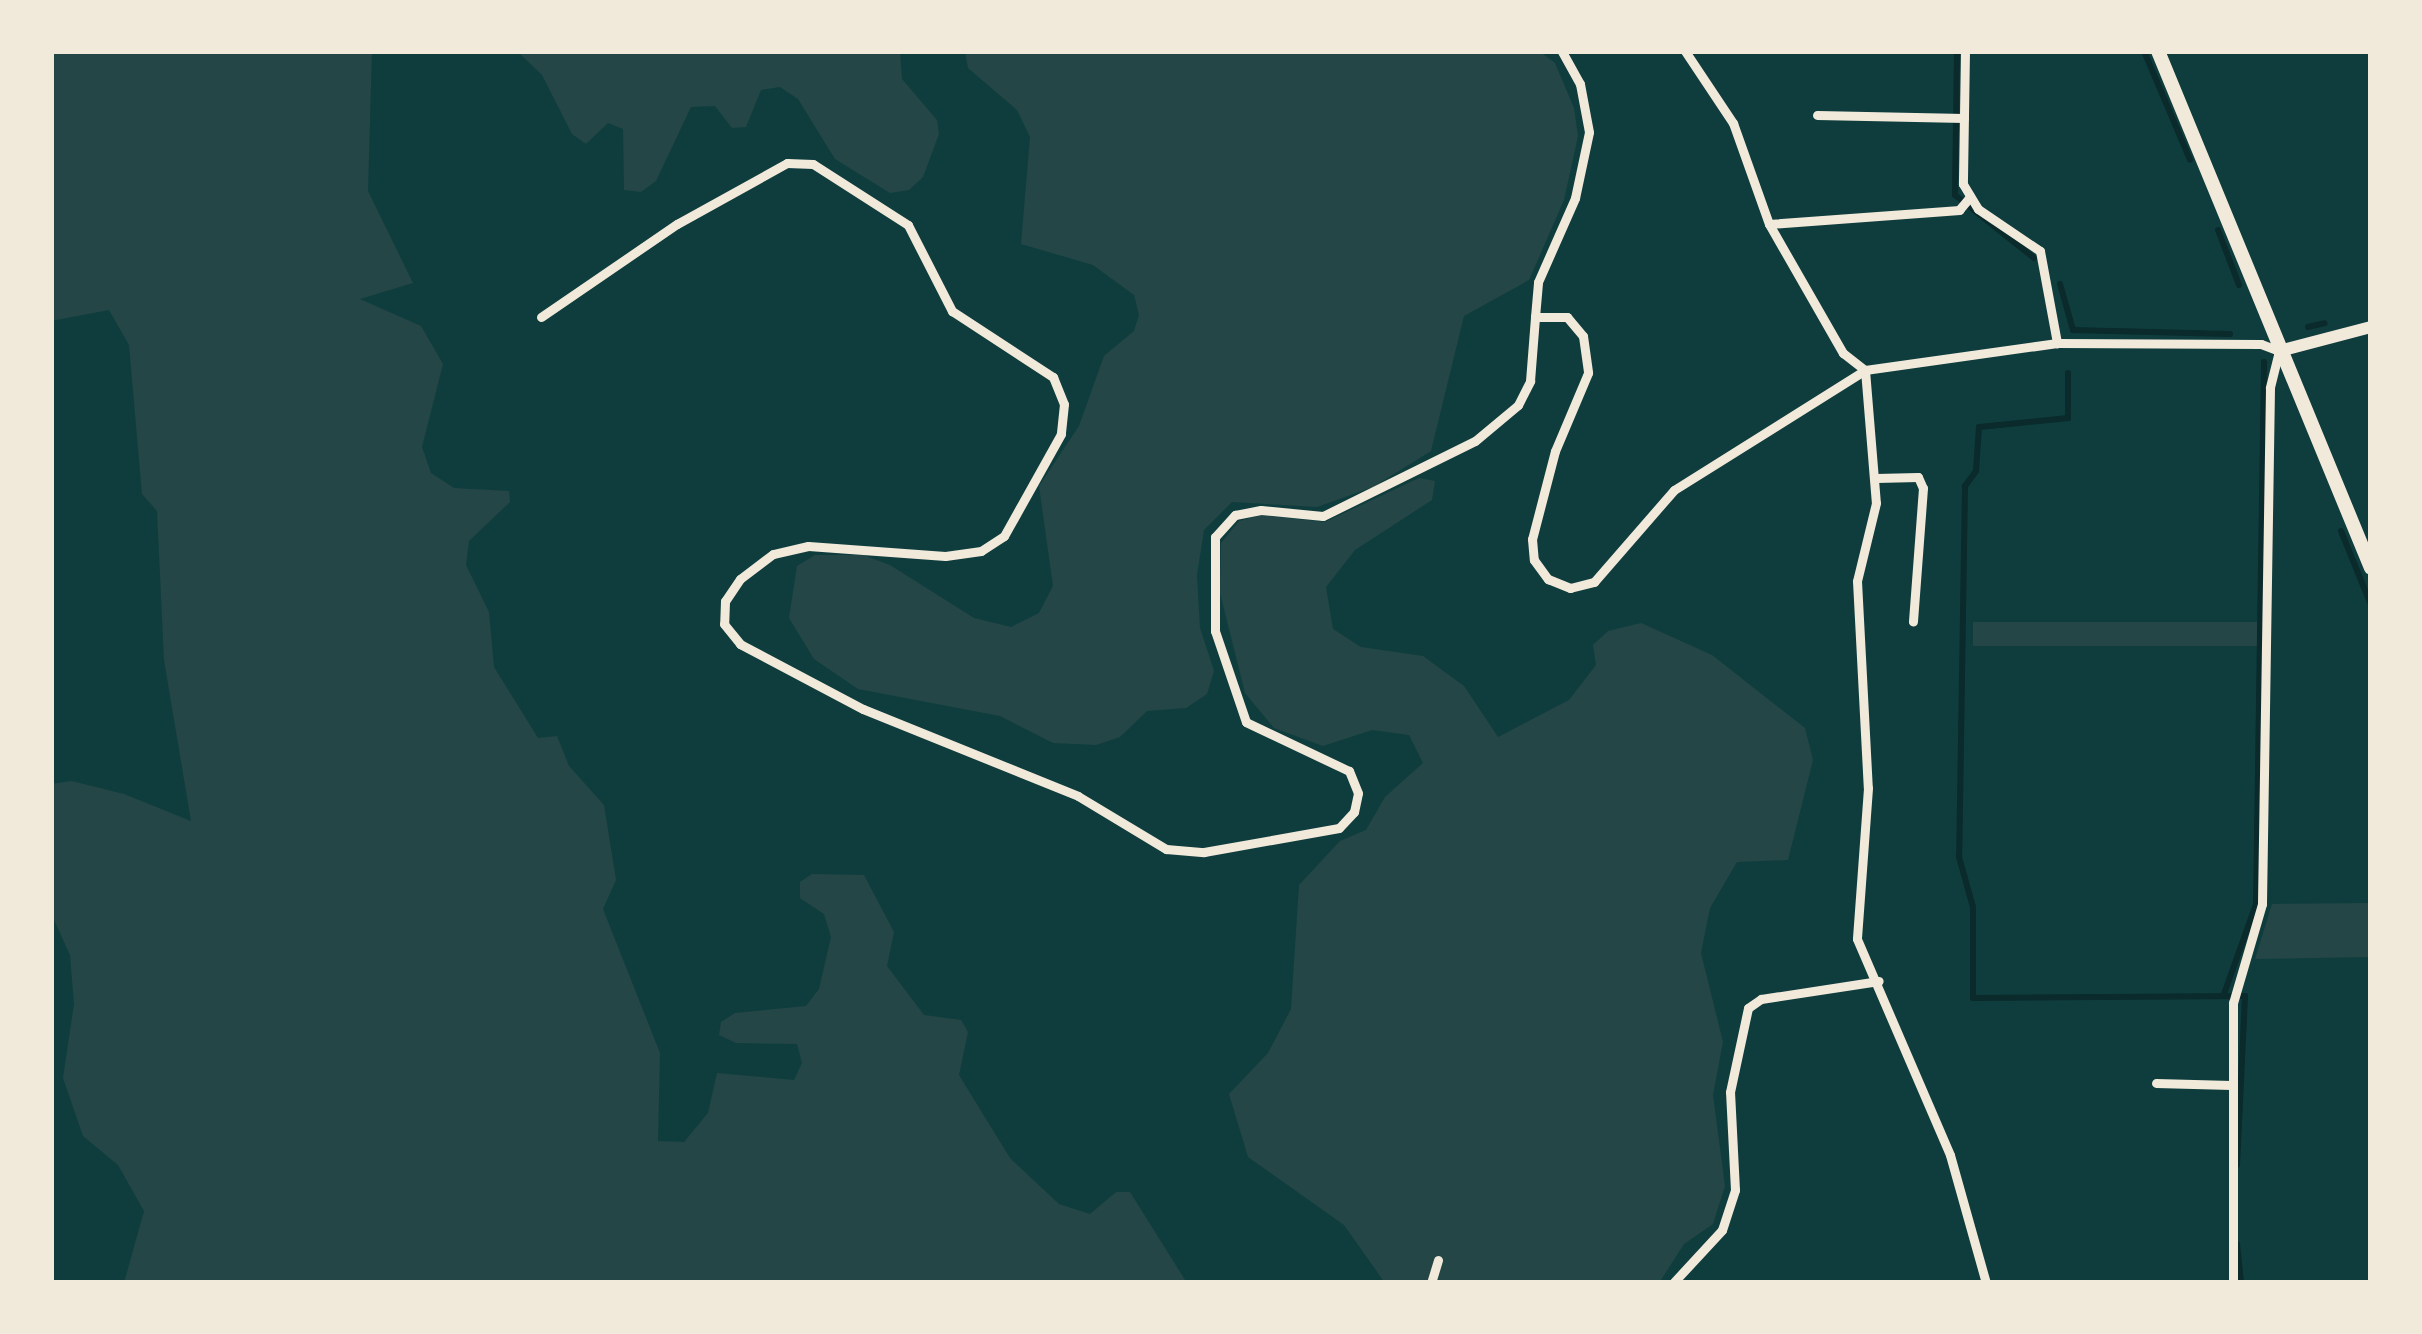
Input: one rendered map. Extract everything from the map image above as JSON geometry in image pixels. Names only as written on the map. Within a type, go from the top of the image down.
[{"type":"main road","points":[[2158,51],[2371,568]]},
{"type":"street","points":[[541,317],[677,224],[787,163],[813,164],[908,226],[952,311],[1053,377],[1064,404],[1060,434],[1004,536],[981,551],[944,556],[808,546],[773,554],[740,579],[725,601],[724,624],[740,644],[863,709],[1078,796],[1166,848],[1204,852],[1339,828],[1354,812],[1358,793],[1349,771],[1246,722],[1215,631],[1215,537],[1235,515],[1261,510],[1323,516],[1475,442],[1518,405],[1530,381],[1538,282],[1575,198],[1589,131],[1580,84],[1562,51]]},
{"type":"street","points":[[1684,51],[1733,123],[1769,224],[1843,353],[1865,370],[1876,478],[1857,581],[1868,788],[1856,893],[1857,939],[1879,981],[1974,1222],[1986,1283]]},
{"type":"street","points":[[1964,203],[1958,118],[1965,51]]},
{"type":"street","points":[[1817,115],[1958,118]]},
{"type":"street","points":[[1769,224],[1964,203],[2040,250],[2057,344]]},
{"type":"street","points":[[1535,317],[1568,317],[1585,355],[1578,410],[1555,451],[1532,539],[1534,560],[1548,579],[1570,588],[1594,582],[1674,490],[1865,370],[2057,344],[2260,344],[2279,351],[2370,328]]},
{"type":"street","points":[[2233,1283],[2233,1003],[2262,904],[2270,388],[2279,351]]},
{"type":"street","points":[[1876,478],[1918,477],[1923,488],[1913,622]]},
{"type":"street","points":[[1673,1283],[1722,1230],[1735,1190],[1730,1092],[1748,1008],[1761,999],[1879,981]]},
{"type":"street","points":[[2156,1082],[2231,1085]]},
{"type":"street","points":[[1431,1283],[1438,1260]]},
{"type":"shaded area","points":[[51,51],[372,51],[368,191],[413,283],[360,299],[421,326],[443,364],[422,447],[431,473],[454,488],[509,491],[510,502],[469,541],[466,565],[489,612],[494,667],[538,738],[557,736],[569,766],[604,805],[616,880],[603,909],[660,1053],[658,1141],[684,1142],[708,1113],[717,1073],[794,1080],[802,1063],[797,1044],[736,1043],[719,1035],[721,1022],[735,1013],[806,1006],[819,989],[831,937],[824,914],[800,898],[800,882],[812,874],[864,875],[894,932],[887,966],[924,1015],[961,1020],[968,1032],[959,1075],[1010,1158],[1059,1204],[1090,1214],[1116,1192],[1130,1192],[1187,1283],[124,1283],[144,1211],[118,1165],[83,1136],[63,1078],[74,1004],[70,955],[51,913],[51,784],[72,781],[124,794],[191,821],[164,660],[157,511],[142,494],[129,345],[109,310],[51,321]]},
{"type":"shaded area","points":[[517,51],[900,51],[902,79],[937,120],[939,134],[923,177],[909,190],[890,193],[835,159],[798,99],[780,87],[761,90],[746,127],[732,128],[715,106],[691,107],[656,181],[641,192],[624,190],[623,129],[608,123],[586,144],[572,134],[542,75]]},
{"type":"shaded area","points":[[965,51],[1539,51],[1555,63],[1574,108],[1578,136],[1564,200],[1529,280],[1464,316],[1431,451],[1373,487],[1317,507],[1232,502],[1204,530],[1197,575],[1200,628],[1214,671],[1207,694],[1186,708],[1147,711],[1120,737],[1096,745],[1053,743],[1000,716],[858,689],[814,659],[789,618],[797,566],[815,555],[863,555],[890,565],[974,618],[1011,627],[1039,613],[1053,586],[1039,486],[1079,426],[1104,356],[1134,331],[1139,315],[1134,295],[1093,265],[1021,244],[1030,137],[1017,110],[968,68]]},
{"type":"shaded area","points":[[1419,478],[1435,481],[1432,500],[1355,550],[1326,587],[1333,629],[1361,647],[1423,656],[1464,686],[1498,737],[1569,700],[1596,665],[1593,645],[1608,631],[1641,623],[1712,655],[1805,728],[1813,760],[1788,860],[1737,862],[1710,908],[1701,953],[1723,1042],[1713,1095],[1725,1186],[1713,1224],[1684,1244],[1659,1283],[1385,1283],[1344,1225],[1248,1157],[1229,1094],[1268,1053],[1291,1009],[1299,885],[1340,841],[1366,830],[1385,797],[1423,763],[1409,735],[1372,730],[1323,746],[1274,728],[1245,693],[1220,593],[1221,543],[1239,521],[1261,515],[1325,522]]},
{"type":"shaded area","points":[[1973,622],[2257,622],[2257,646],[1973,646]]},
{"type":"shaded area","points":[[2371,903],[2371,957],[2255,959],[2272,904]]},
{"type":"waterway","points":[[1957,51],[1955,195],[2034,258]]},
{"type":"waterway","points":[[2144,51],[2190,160]]},
{"type":"waterway","points":[[2218,230],[2239,285]]},
{"type":"waterway","points":[[2060,284],[2073,330],[2230,334]]},
{"type":"waterway","points":[[2308,327],[2325,323]]},
{"type":"waterway","points":[[2224,994],[2256,904],[2264,362]]},
{"type":"waterway","points":[[2068,373],[2068,418],[1979,427],[1976,471],[1965,486],[1959,857],[1973,907],[1973,998],[2245,996],[2237,1165]]},
{"type":"waterway","points":[[2341,531],[2371,605]]},
{"type":"waterway","points":[[2237,1244],[2241,1283]]}]
